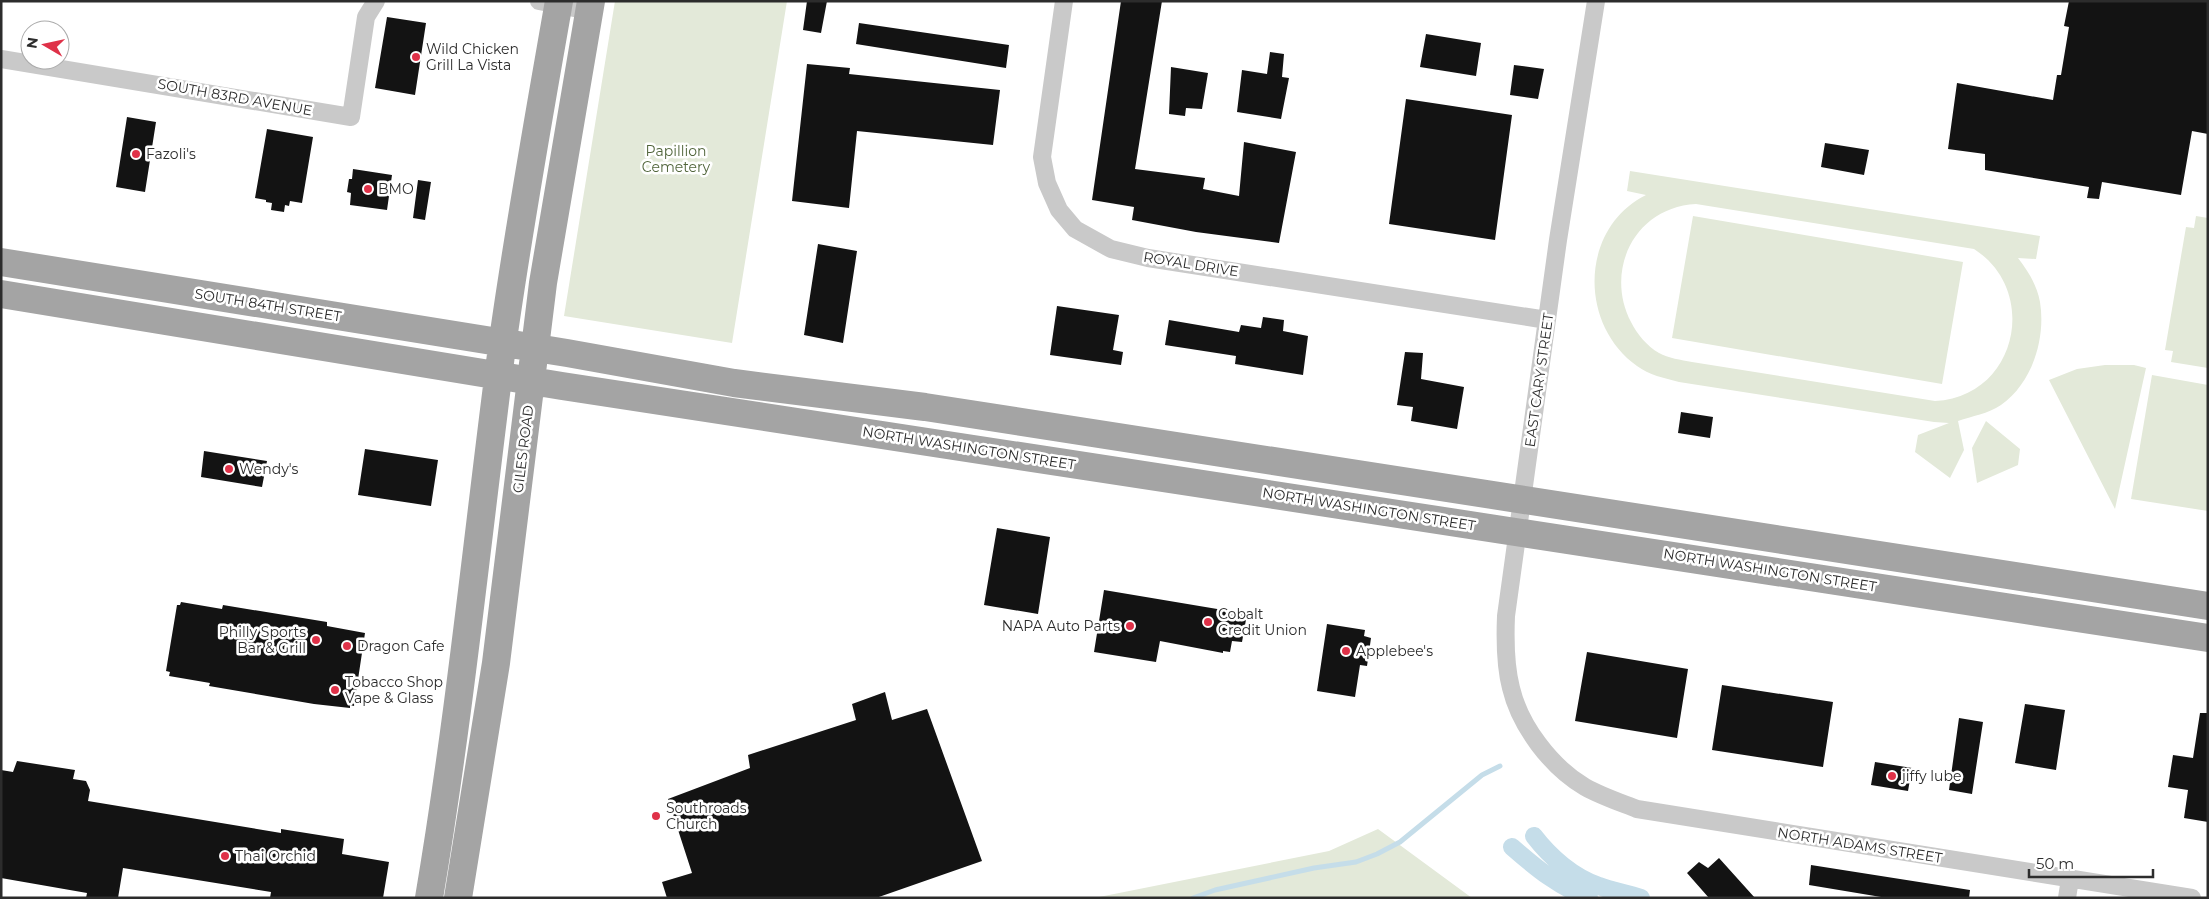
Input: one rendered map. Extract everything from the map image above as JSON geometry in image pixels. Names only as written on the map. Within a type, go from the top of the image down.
[{"type":"main road","points":[[429,898],[461,688],[498,375],[552,2]]},
{"type":"main road","name":"GILES ROAD","points":[[458,898],[496,663],[549,244],[590,6]]},
{"type":"main road","name":"SOUTH 84TH STREET","points":[[1,262],[535,348]]},
{"type":"main road","points":[[1,294],[531,380]]},
{"type":"main road","points":[[535,348],[734,383],[925,407],[2208,606]]},
{"type":"main road","name":"NORTH WASHINGTON STREET","points":[[531,380],[2208,638]]},
{"type":"street","name":"SOUTH 83RD AVENUE","points":[[1,59],[351,117],[366,17],[376,1]]},
{"type":"street","name":"ROYAL DRIVE","points":[[1064,1],[1042,157],[1047,183],[1059,210],[1075,229],[1111,249],[1148,258],[1547,320]]},
{"type":"street","name":"EAST CARY STREET","points":[[1545,752],[1519,712],[1511,688],[1506,655],[1506,616],[1547,320],[1596,1]]},
{"type":"street","points":[[552,2],[590,6]]},
{"type":"street","name":"NORTH ADAMS STREET","points":[[1545,752],[1565,772],[1583,785],[1602,796],[1637,808],[2070,879],[2092,890],[2192,898]]},
{"type":"street","points":[[2066,898],[2070,879]]},
{"type":"green space","name":"Papillion Cemetery","points":[[615,1],[787,1],[732,343],[564,316]]},
{"type":"green space","points":[[1630,171],[2040,236],[2036,259],[2018,258],[2032,278],[2040,302],[2041,331],[2029,372],[2012,396],[2001,405],[1985,413],[1958,421],[1964,450],[1950,478],[1915,452],[1918,435],[1949,423],[1679,382],[1652,374],[1637,366],[1618,348],[1604,326],[1597,302],[1595,277],[1599,253],[1608,230],[1624,210],[1646,195],[1627,191]],"holes":[[[1696,204],[1974,249],[1995,267],[2007,290],[2012,314],[2010,339],[2001,362],[1985,381],[1963,395],[1935,401],[1692,362],[1666,356],[1646,343],[1631,322],[1624,302],[1621,282],[1624,263],[1630,245],[1642,229],[1656,216],[1675,208]]]},
{"type":"green space","points":[[1693,216],[1963,262],[1942,384],[1672,338]]},
{"type":"green space","points":[[2196,216],[2208,218],[2208,368],[2171,362],[2173,351],[2165,350],[2186,227],[2194,228]]},
{"type":"green space","points":[[2105,365],[2134,365],[2146,368],[2115,509],[2049,380],[2077,369]]},
{"type":"green space","points":[[2152,375],[2208,385],[2208,511],[2131,499]]},
{"type":"green space","points":[[1986,421],[2020,449],[2018,465],[1977,483],[1972,448]]},
{"type":"green space","points":[[1378,829],[1472,898],[1094,898],[1329,851]]},
{"type":"building","points":[[807,1],[827,1],[821,33],[803,30]]},
{"type":"building","points":[[1121,1],[1162,1],[1135,169],[1205,178],[1203,189],[1239,196],[1244,142],[1296,152],[1279,243],[1196,232],[1132,220],[1134,207],[1092,200]]},
{"type":"building","points":[[2069,1],[2208,1],[2208,134],[2192,131],[2181,195],[2102,182],[2099,199],[2087,198],[2089,187],[1985,170],[1985,154],[1948,149],[1957,83],[2053,100],[2057,75],[2061,75],[2069,27],[2064,26]]},
{"type":"building","points":[[387,17],[426,23],[415,95],[375,88]]},
{"type":"building","points":[[859,23],[1009,45],[1006,68],[856,44]]},
{"type":"building","points":[[1426,34],[1481,43],[1476,76],[1420,67]]},
{"type":"building","points":[[1270,52],[1284,54],[1282,77],[1289,78],[1281,119],[1237,112],[1242,70],[1267,74]]},
{"type":"building","points":[[807,64],[850,68],[849,74],[1000,90],[993,145],[857,131],[849,208],[792,201]]},
{"type":"building","points":[[1514,65],[1544,69],[1538,99],[1510,95]]},
{"type":"building","points":[[1171,67],[1208,73],[1202,109],[1186,108],[1185,116],[1169,114]]},
{"type":"building","points":[[1406,99],[1512,115],[1495,240],[1389,224]]},
{"type":"building","name":"Fazoli's","points":[[127,117],[156,122],[145,192],[116,187]]},
{"type":"building","points":[[267,129],[313,137],[302,203],[290,201],[289,206],[285,205],[284,212],[271,210],[272,203],[255,198]]},
{"type":"building","points":[[1825,143],[1869,150],[1864,175],[1821,167]]},
{"type":"building","name":"BMO","points":[[353,169],[392,175],[387,210],[350,205],[351,193],[347,192],[349,179],[352,179]]},
{"type":"building","points":[[418,180],[431,182],[425,220],[413,218]]},
{"type":"building","points":[[818,244],[857,251],[843,343],[804,335]]},
{"type":"building","points":[[1057,306],[1119,315],[1113,350],[1123,352],[1121,365],[1050,355]]},
{"type":"building","points":[[1263,317],[1284,320],[1283,331],[1308,336],[1303,375],[1235,364],[1236,356],[1165,345],[1169,320],[1239,332],[1241,325],[1261,328]]},
{"type":"building","points":[[1405,352],[1423,353],[1421,379],[1464,387],[1457,429],[1411,421],[1413,407],[1397,405]]},
{"type":"building","points":[[1681,412],[1713,417],[1710,438],[1678,433]]},
{"type":"building","points":[[365,449],[438,460],[431,506],[358,495]]},
{"type":"building","points":[[204,451],[267,461],[262,487],[201,477]]},
{"type":"building","points":[[997,528],[1050,537],[1038,614],[984,605]]},
{"type":"building","points":[[1104,590],[1247,614],[1242,642],[1232,641],[1230,652],[1223,651],[1223,653],[1160,641],[1156,662],[1094,652]]},
{"type":"building","points":[[181,602],[222,609],[223,605],[327,622],[327,626],[365,633],[354,706],[350,705],[350,708],[314,704],[209,686],[210,683],[169,676],[170,672],[166,671],[177,605],[180,605]]},
{"type":"building","name":"Applebee's","points":[[1327,624],[1365,630],[1364,636],[1371,638],[1367,666],[1360,665],[1355,697],[1317,691]]},
{"type":"building","points":[[1587,652],[1688,669],[1677,738],[1575,721]]},
{"type":"building","points":[[1722,685],[1833,702],[1823,767],[1712,750]]},
{"type":"building","points":[[885,692],[892,720],[927,709],[982,861],[876,898],[667,898],[662,882],[692,873],[668,799],[750,768],[748,755],[856,720],[852,704]]},
{"type":"building","points":[[2025,704],[2065,710],[2056,770],[2015,763]]},
{"type":"building","points":[[2200,713],[2208,713],[2208,822],[2184,818],[2188,790],[2168,787],[2173,755],[2193,758]]},
{"type":"building","points":[[1959,718],[1983,722],[1972,794],[1949,790]]},
{"type":"building","points":[[17,761],[75,770],[73,779],[86,781],[90,790],[88,801],[281,833],[281,829],[344,839],[342,854],[389,862],[383,898],[270,898],[271,892],[123,868],[118,898],[86,898],[87,893],[1,878],[1,770],[13,772]]},
{"type":"building","name":"jiffy lube","points":[[1875,762],[1912,768],[1908,791],[1871,785]]},
{"type":"building","points":[[1719,858],[1755,898],[1709,898],[1687,873],[1699,862],[1708,868]]},
{"type":"building","points":[[1811,865],[1970,890],[1969,898],[1887,898],[1809,885]]},
{"type":"waterway","points":[[1193,898],[1215,890],[1314,868],[1356,862],[1377,854],[1400,842],[1482,775],[1500,766]]},
{"type":"waterway","points":[[1534,836],[1555,859],[1571,872],[1604,888],[1641,898]]},
{"type":"waterway","points":[[1512,847],[1558,883],[1589,898]]},
{"type":"place","name":"Wild Chicken Grill La Vista","points":[[416,57]]},
{"type":"place","name":"Fazoli's","points":[[136,154]]},
{"type":"place","name":"BMO","points":[[368,189]]},
{"type":"place","name":"Wendy's","points":[[229,469]]},
{"type":"place","name":"Cobalt Credit Union","points":[[1208,622]]},
{"type":"place","name":"NAPA Auto Parts","points":[[1130,626]]},
{"type":"place","name":"Philly Sports Bar & Grill","points":[[316,640]]},
{"type":"place","name":"Dragon Cafe","points":[[347,646]]},
{"type":"place","name":"Applebee's","points":[[1346,651]]},
{"type":"place","name":"Tobacco Shop Vape & Glass","points":[[335,690]]},
{"type":"place","name":"jiffy lube","points":[[1892,776]]},
{"type":"place","name":"Southroads Church","points":[[656,816]]},
{"type":"place","name":"Thai Orchid","points":[[225,856]]}]
